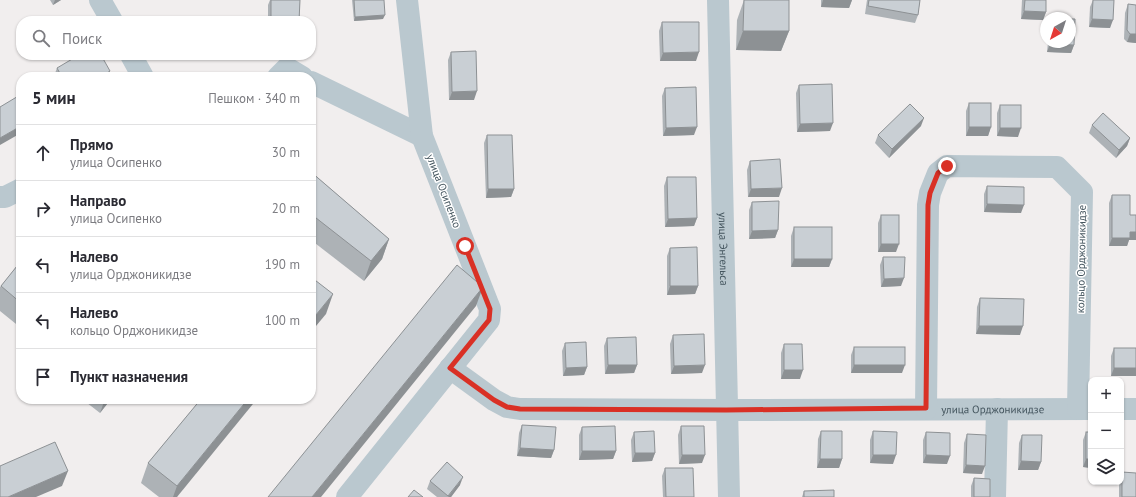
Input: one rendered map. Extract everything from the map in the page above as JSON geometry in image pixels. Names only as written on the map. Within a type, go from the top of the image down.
[{"type":"street","points":[[100,0],[109,16]]},
{"type":"street","name":"улица Осипенко","points":[[348,497],[489,320],[490,309],[422,136],[407,0]]},
{"type":"street","name":"улица Энгельса","points":[[718,0],[729,497]]},
{"type":"street","points":[[133,60],[140,72]]},
{"type":"street","points":[[283,72],[287,68],[294,72]]},
{"type":"street","points":[[316,84],[422,136]]},
{"type":"street","name":"кольцо Орджоникидзе","points":[[926,408],[928,205],[930,193],[938,173],[947,166],[1057,167],[1082,192],[1084,409]]},
{"type":"street","points":[[0,197],[5,197],[16,192]]},
{"type":"street","name":"улица Орджоникидзе","points":[[450,368],[494,400],[507,407],[520,409],[1084,409]]},
{"type":"street","points":[[995,497],[997,409]]},
{"type":"street","points":[[1124,409],[1136,409]]},
{"type":"building","points":[[271,0],[300,0],[299,16],[271,16]]},
{"type":"building","points":[[354,0],[384,0],[385,15],[355,17]]},
{"type":"building","points":[[744,0],[789,0],[789,31],[743,31]]},
{"type":"building","points":[[869,0],[920,0],[918,15],[868,6]]},
{"type":"building","points":[[1025,0],[1046,0],[1046,12],[1024,11]]},
{"type":"building","points":[[1093,0],[1114,0],[1113,20],[1092,19]]},
{"type":"building","points":[[1128,4],[1136,5],[1136,34],[1130,34],[1127,30]]},
{"type":"building","points":[[662,22],[699,22],[699,52],[663,53]]},
{"type":"building","points":[[476,51],[477,91],[452,92],[451,52]]},
{"type":"building","points":[[71,60],[104,60],[110,71],[59,72],[57,68]]},
{"type":"building","points":[[832,84],[833,123],[800,124],[799,85]]},
{"type":"building","points":[[696,87],[697,127],[666,128],[665,88]]},
{"type":"building","points":[[16,97],[16,129],[0,138],[0,107]]},
{"type":"building","points":[[969,103],[991,103],[991,127],[969,127]]},
{"type":"building","points":[[910,104],[924,118],[892,149],[878,135]]},
{"type":"building","points":[[1000,105],[1021,105],[1021,128],[1000,128]]},
{"type":"building","points":[[1103,113],[1130,138],[1119,150],[1092,125]]},
{"type":"building","points":[[487,135],[512,135],[514,189],[488,189]]},
{"type":"building","points":[[780,159],[782,188],[751,189],[750,161]]},
{"type":"building","points":[[316,176],[389,239],[371,261],[316,218]]},
{"type":"building","points":[[667,177],[696,177],[697,218],[668,219]]},
{"type":"building","points":[[987,186],[1024,187],[1024,205],[987,204]]},
{"type":"building","points":[[1112,195],[1130,195],[1130,215],[1136,215],[1136,232],[1130,232],[1130,238],[1112,238]]},
{"type":"building","points":[[779,201],[778,230],[752,231],[752,202]]},
{"type":"building","points":[[881,215],[899,215],[899,244],[881,244]]},
{"type":"building","points":[[794,227],[832,227],[832,259],[794,259]]},
{"type":"building","points":[[697,247],[698,286],[670,286],[670,248]]},
{"type":"building","points":[[883,257],[905,257],[904,278],[884,279]]},
{"type":"building","points":[[457,265],[483,287],[312,497],[268,497]]},
{"type":"building","points":[[16,267],[16,299],[1,286]]},
{"type":"building","points":[[316,281],[333,294],[316,315]]},
{"type":"building","points":[[980,298],[1024,299],[1023,326],[979,326]]},
{"type":"building","points":[[704,334],[705,365],[674,366],[673,335]]},
{"type":"building","points":[[636,337],[637,365],[608,365],[607,338]]},
{"type":"building","points":[[586,342],[587,367],[566,368],[565,343]]},
{"type":"building","points":[[784,344],[802,344],[803,370],[784,370]]},
{"type":"building","points":[[854,347],[905,347],[905,365],[854,365]]},
{"type":"building","points":[[1114,348],[1136,348],[1136,368],[1114,368]]},
{"type":"building","points":[[197,404],[244,404],[177,486],[148,463]]},
{"type":"building","points":[[522,425],[556,427],[554,450],[520,448]]},
{"type":"building","points":[[615,426],[616,451],[582,451],[582,427]]},
{"type":"building","points":[[681,426],[704,426],[705,455],[682,455]]},
{"type":"building","points":[[654,431],[655,453],[635,453],[634,432]]},
{"type":"building","points":[[821,431],[842,431],[842,459],[820,459]]},
{"type":"building","points":[[873,431],[897,432],[896,455],[873,455]]},
{"type":"building","points":[[926,432],[950,433],[950,456],[926,455]]},
{"type":"building","points":[[1086,432],[1088,432],[1088,459],[1086,459]]},
{"type":"building","points":[[967,434],[986,435],[985,466],[966,465]]},
{"type":"building","points":[[1022,435],[1042,435],[1041,462],[1021,461]]},
{"type":"building","points":[[55,442],[68,471],[8,497],[0,497],[0,466]]},
{"type":"building","points":[[447,462],[463,477],[448,496],[430,481]]},
{"type":"building","points":[[665,468],[693,468],[694,497],[666,497]]},
{"type":"building","points":[[1124,472],[1136,473],[1136,497],[1122,497]]},
{"type":"building","points":[[974,478],[990,479],[990,497],[974,497]]},
{"type":"building","points":[[414,490],[423,497],[408,497]]},
{"type":"building","points":[[834,490],[834,497],[804,497],[804,491]]},
{"type":"route","points":[[465,246],[490,309],[489,320],[450,368],[494,400],[507,407],[520,409],[726,410],[926,408],[928,205],[930,193],[938,173],[947,166]]}]
